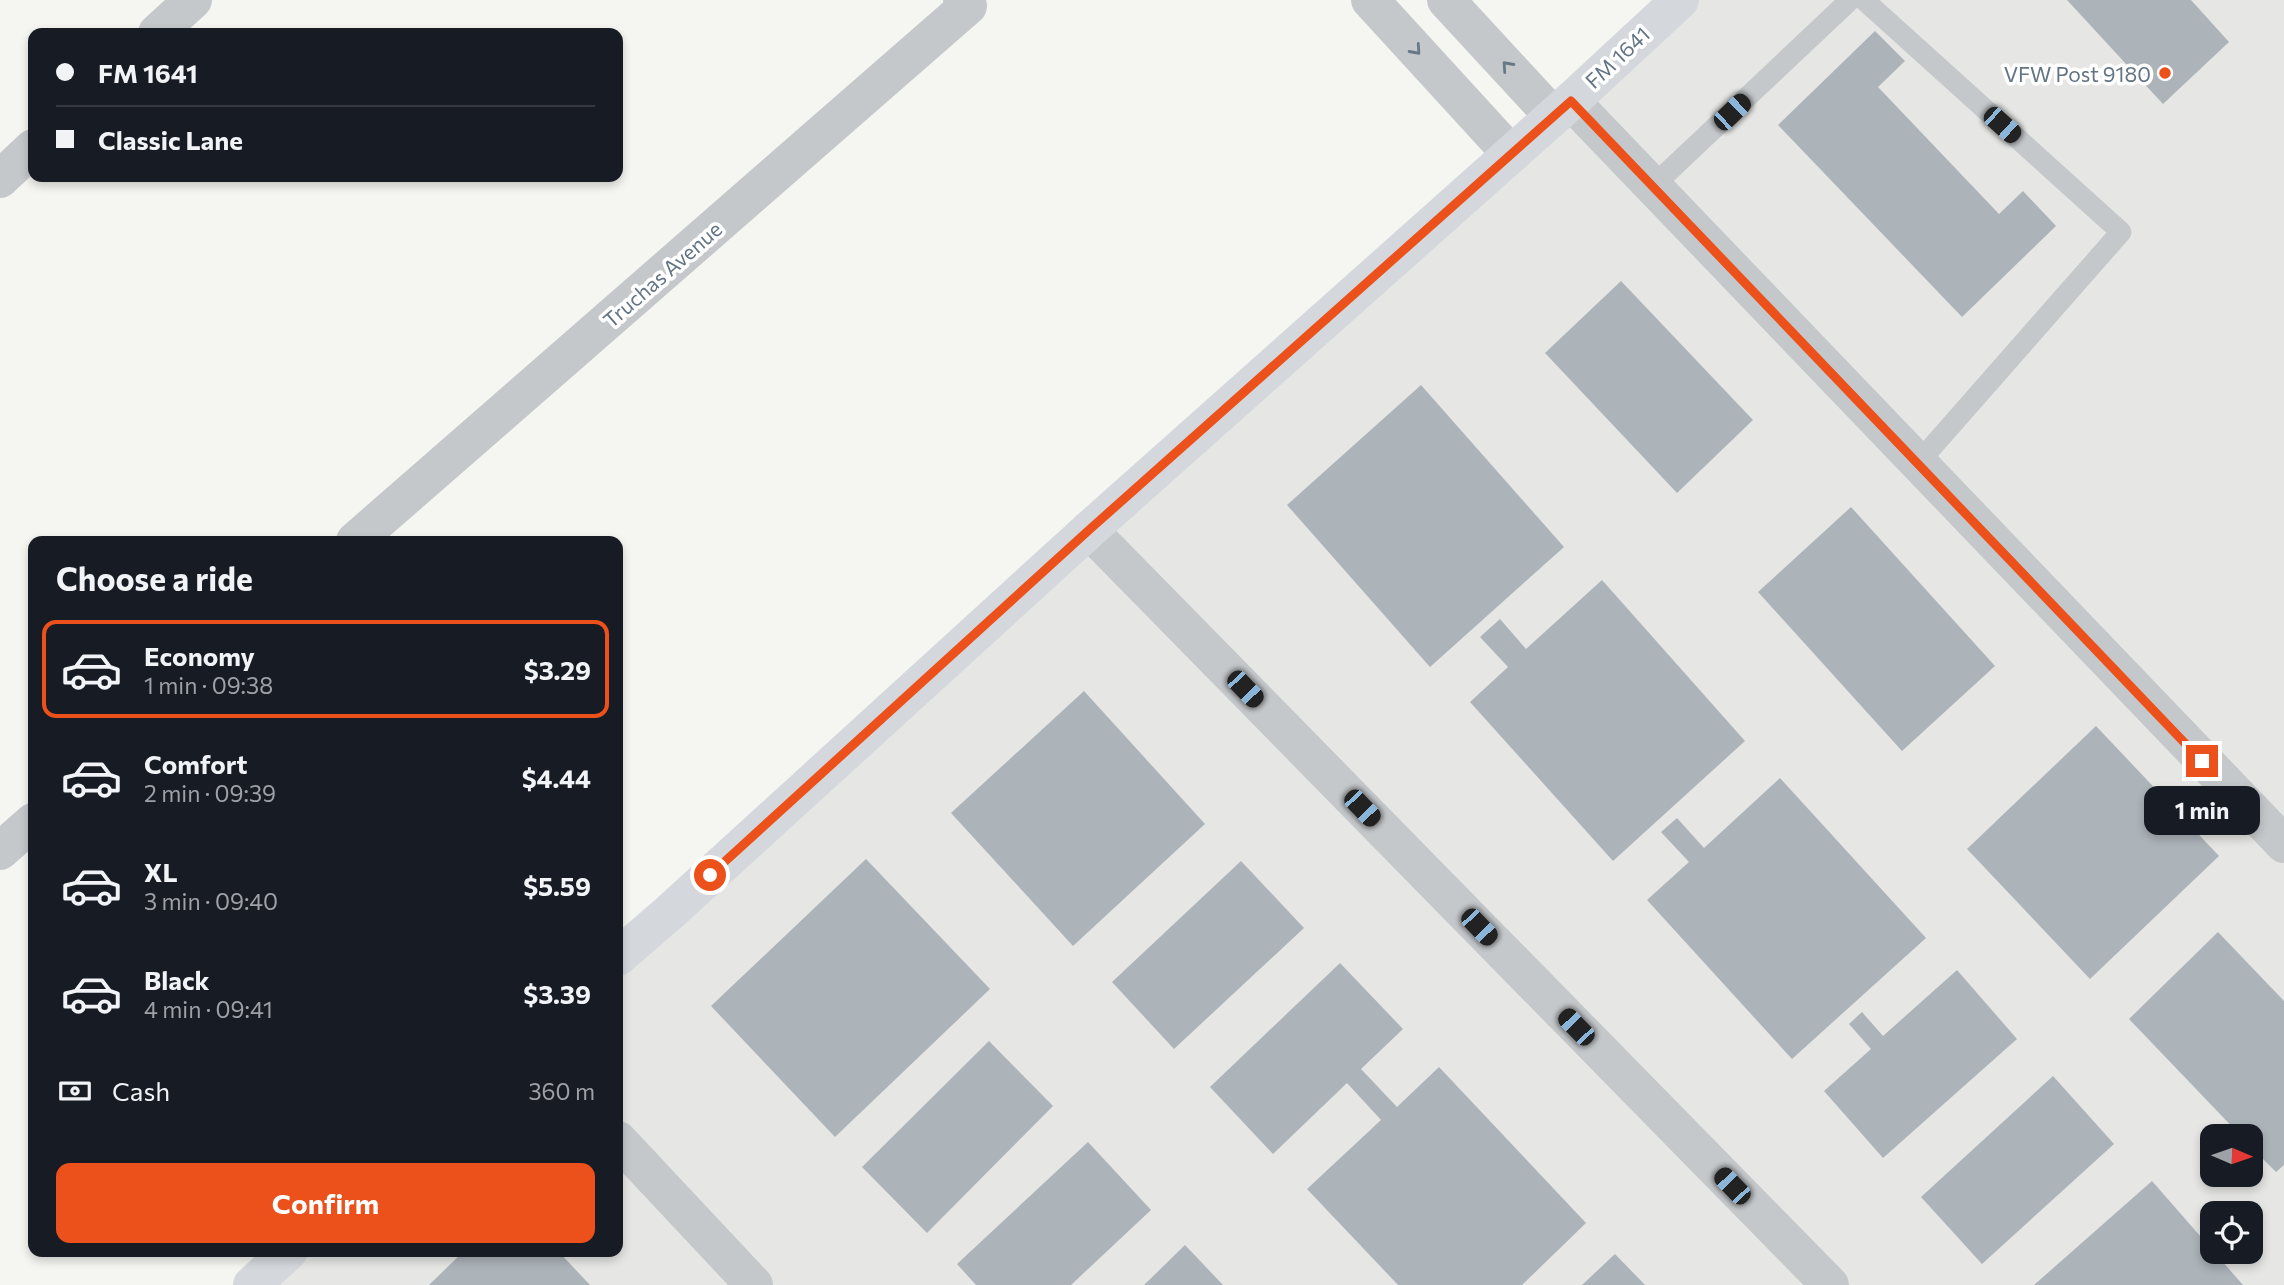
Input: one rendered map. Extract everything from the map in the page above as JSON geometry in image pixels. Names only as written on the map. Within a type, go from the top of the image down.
[{"type":"main road","name":"FM 1641","points":[[623,953],[1680,0]]},
{"type":"main road","points":[[252,1285],[282,1257]]},
{"type":"street","points":[[162,28],[193,0]]},
{"type":"street","points":[[1370,0],[1511,154]]},
{"type":"street","points":[[1446,0],[1562,108],[1653,186],[2284,844]]},
{"type":"street","name":"Truchas Avenue","points":[[361,536],[965,3]]},
{"type":"street","points":[[0,179],[28,153]]},
{"type":"street","points":[[1089,530],[1830,1285]]},
{"type":"street","points":[[0,851],[28,826]]},
{"type":"street","points":[[623,1145],[754,1285]]},
{"type":"lane","points":[[1653,186],[1850,0]]},
{"type":"lane","points":[[1864,0],[2121,232],[1918,463]]},
{"type":"shaded area","points":[[1666,0],[2284,0],[2284,1285],[241,1285],[271,1257],[623,1257],[623,940]]},
{"type":"building","name":"VFW Post 9180","points":[[2067,0],[2191,0],[2229,42],[2163,104]]},
{"type":"building","points":[[1875,31],[1905,61],[1878,87],[1999,214],[2023,191],[2056,226],[1962,317],[1778,125]]},
{"type":"building","points":[[1621,281],[1753,420],[1677,493],[1545,353]]},
{"type":"building","points":[[1421,385],[1564,547],[1430,667],[1287,505]]},
{"type":"building","points":[[1851,507],[1995,666],[1902,751],[1758,592]]},
{"type":"building","points":[[1602,580],[1745,741],[1613,861],[1470,702],[1508,667],[1480,637],[1500,619],[1526,649]]},
{"type":"building","points":[[1084,691],[1205,824],[1073,946],[951,813]]},
{"type":"building","points":[[2096,726],[2219,856],[2090,979],[1967,849]]},
{"type":"building","points":[[1780,778],[1926,938],[1792,1059],[1647,900],[1689,862],[1661,832],[1677,818],[1704,848]]},
{"type":"building","points":[[866,859],[990,989],[835,1137],[711,1006]]},
{"type":"building","points":[[1241,861],[1304,928],[1174,1049],[1112,982]]},
{"type":"building","points":[[2218,932],[2284,1001],[2284,1165],[2276,1172],[2263,1159],[2263,1124],[2230,1124],[2129,1019]]},
{"type":"building","points":[[1340,963],[1403,1029],[1361,1069],[1397,1107],[1439,1067],[1586,1223],[1522,1285],[1398,1285],[1307,1189],[1381,1120],[1347,1083],[1273,1154],[1210,1087]]},
{"type":"building","points":[[1957,970],[2017,1039],[1883,1158],[1824,1091],[1871,1049],[1849,1024],[1862,1012],[1883,1036]]},
{"type":"building","points":[[989,1041],[1053,1106],[927,1233],[862,1167]]},
{"type":"building","points":[[2053,1076],[2114,1144],[1982,1264],[1921,1197]]},
{"type":"building","points":[[1088,1142],[1151,1210],[1071,1285],[976,1285],[957,1264]]},
{"type":"building","points":[[2152,1181],[2200,1236],[2200,1264],[2225,1264],[2243,1285],[2034,1285]]},
{"type":"building","points":[[1185,1245],[1223,1285],[1144,1285]]},
{"type":"building","points":[[1615,1254],[1645,1285],[1582,1285]]},
{"type":"building","points":[[458,1257],[564,1257],[590,1285],[429,1285]]},
{"type":"place","name":"VFW Post 9180","points":[[2165,73]]},
{"type":"route","points":[[710,875],[1089,530],[1571,101],[2202,761]]}]
